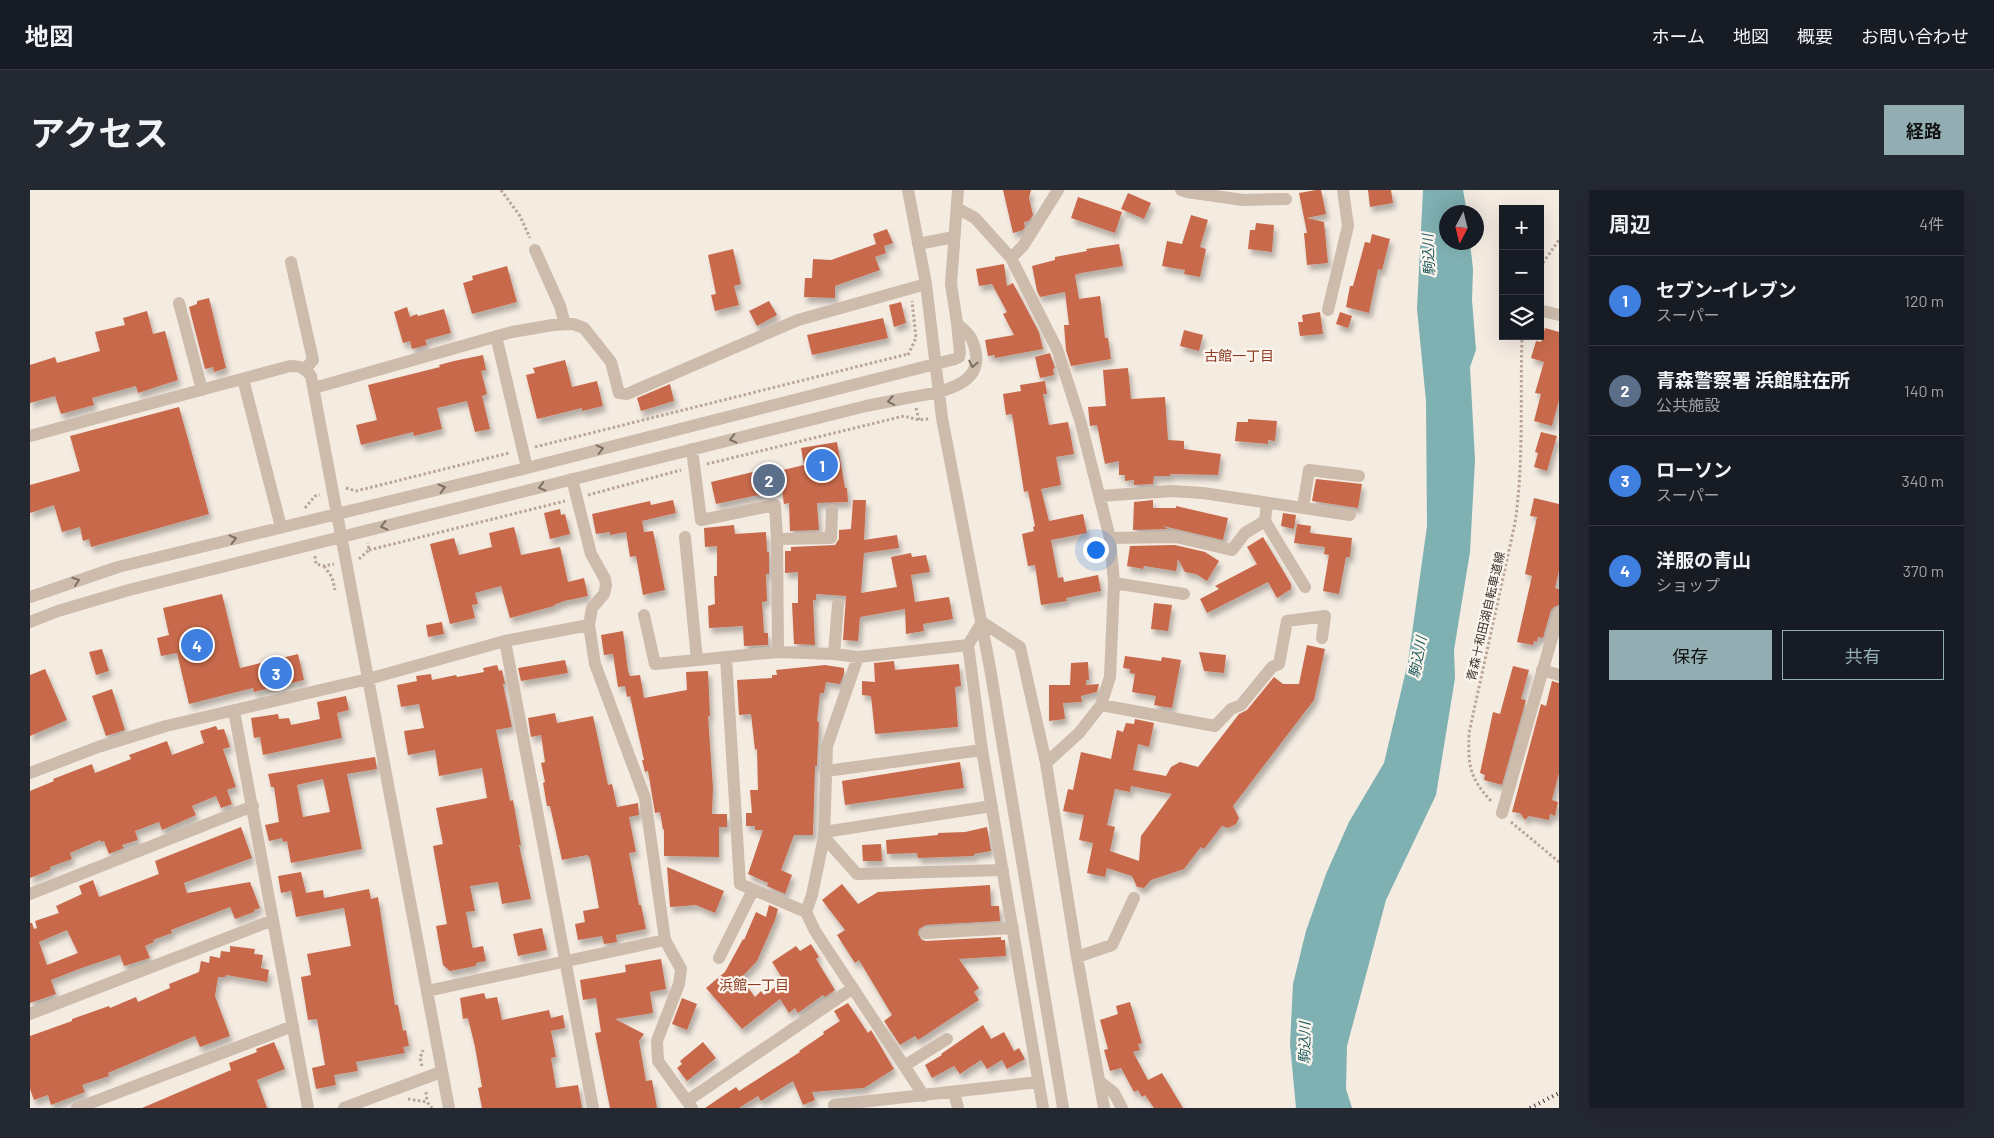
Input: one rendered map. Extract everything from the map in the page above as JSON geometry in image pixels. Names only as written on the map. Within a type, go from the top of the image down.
[{"type":"street","points":[[908,190],[926,284],[942,418],[982,622],[1063,1108]]},
{"type":"street","points":[[30,597],[118,567],[527,468],[936,365],[958,357],[957,323],[950,284],[958,190]]},
{"type":"street","points":[[1011,258],[1023,246],[1058,190]]},
{"type":"street","points":[[1181,190],[1243,200],[1286,199]]},
{"type":"street","points":[[1328,310],[1348,226],[1343,190]]},
{"type":"street","points":[[957,208],[975,218],[1011,258],[1057,349],[1080,420],[1110,538],[1114,583],[1110,678],[1101,705],[1078,733],[1046,762]]},
{"type":"street","points":[[918,244],[954,238]]},
{"type":"street","points":[[535,250],[560,306],[565,324]]},
{"type":"street","points":[[291,262],[314,360],[305,369]]},
{"type":"street","points":[[314,388],[496,336],[573,324],[584,328],[611,362],[619,393],[627,394],[798,320],[926,284]]},
{"type":"street","points":[[179,303],[202,390]]},
{"type":"street","points":[[1544,311],[1559,315]]},
{"type":"street","points":[[30,622],[58,611],[129,590],[866,406],[939,392],[961,384],[969,377],[975,364],[972,340],[957,323]]},
{"type":"street","points":[[496,336],[527,468]]},
{"type":"street","points":[[30,436],[290,366],[299,366],[305,369],[311,376],[448,1108]]},
{"type":"street","points":[[244,379],[281,527]]},
{"type":"street","points":[[692,449],[701,520],[775,505],[778,539],[778,652]]},
{"type":"street","points":[[1303,507],[1309,470],[1359,476]]},
{"type":"street","points":[[572,479],[591,554],[606,586],[604,594],[592,608],[589,625],[595,664],[645,798],[665,940],[681,969],[679,984],[656,1041],[658,1061],[690,1104],[852,988]]},
{"type":"street","points":[[1100,496],[1172,490],[1350,515]]},
{"type":"street","points":[[1267,502],[1265,521],[1305,587]]},
{"type":"street","points":[[778,539],[831,538],[832,510]]},
{"type":"street","points":[[1110,538],[1176,538],[1232,550],[1245,533],[1265,521]]},
{"type":"street","points":[[686,537],[697,660]]},
{"type":"street","points":[[1114,583],[1184,594]]},
{"type":"street","points":[[834,654],[838,604]]},
{"type":"street","points":[[1502,813],[1559,613]]},
{"type":"street","points":[[644,615],[655,664],[778,652],[858,657],[968,645]]},
{"type":"street","points":[[1101,705],[1215,726],[1231,709],[1241,705],[1272,667],[1279,664],[1287,622],[1325,616],[1322,638]]},
{"type":"street","points":[[982,622],[968,645],[982,750],[1043,1108]]},
{"type":"street","points":[[982,622],[1020,647],[1046,762],[1077,957],[1104,1108]]},
{"type":"street","points":[[30,773],[106,744],[166,726],[368,679],[505,641],[589,625]]},
{"type":"street","points":[[505,641],[593,1108]]},
{"type":"street","points":[[726,657],[740,884],[806,912],[815,931],[924,1096]]},
{"type":"street","points":[[806,912],[812,895],[824,834],[826,746],[858,657]]},
{"type":"street","points":[[1542,670],[1559,675]]},
{"type":"street","points":[[234,711],[308,1108]]},
{"type":"street","points":[[826,771],[982,750]]},
{"type":"street","points":[[30,894],[253,806]]},
{"type":"street","points":[[824,834],[992,806]]},
{"type":"street","points":[[824,834],[857,874],[1003,870]]},
{"type":"street","points":[[719,958],[753,890]]},
{"type":"street","points":[[1077,957],[1112,945],[1134,898]]},
{"type":"street","points":[[30,1014],[273,920]]},
{"type":"street","points":[[926,933],[1013,928]]},
{"type":"street","points":[[427,991],[665,940]]},
{"type":"street","points":[[77,1108],[293,1026]]},
{"type":"street","points":[[904,1066],[947,1039]]},
{"type":"street","points":[[344,1108],[441,1072]]},
{"type":"street","points":[[835,1108],[834,1105],[1039,1082]]},
{"type":"street","points":[[1099,1082],[1114,1093],[1122,1108]]},
{"type":"street","points":[[954,1092],[958,1108]]},
{"type":"path","points":[[501,190],[520,216],[535,250]]},
{"type":"path","points":[[1544,261],[1559,240]]},
{"type":"path","name":"青森十和田湖自転車道線","points":[[1522,340],[1521,447],[1518,502],[1469,734],[1469,767],[1473,777],[1502,813],[1526,836],[1559,862]]},
{"type":"path","points":[[356,490],[908,354]]},
{"type":"path","points":[[369,550],[904,416],[919,420],[942,418]]},
{"type":"path","points":[[400,1102],[408,1099],[427,1102],[432,1108]]},
{"type":"water","name":"駒込川","points":[[1423,190],[1463,190],[1466,205],[1439,205],[1439,250],[1471,250],[1476,350],[1470,367],[1475,460],[1470,552],[1454,650],[1455,678],[1436,795],[1386,900],[1347,1046],[1346,1089],[1352,1108],[1296,1108],[1290,1044],[1293,984],[1306,931],[1326,874],[1349,822],[1384,763],[1408,662],[1427,526],[1426,401],[1417,309]]},
{"type":"building","points":[[1003,190],[1031,190],[1029,198],[1033,215],[1029,221],[1024,222],[1025,227],[1023,230],[1013,233]]},
{"type":"building","points":[[1321,190],[1326,214],[1307,218],[1324,222],[1328,263],[1307,265],[1304,233],[1307,233],[1299,193]]},
{"type":"building","points":[[1368,190],[1391,190],[1393,203],[1370,207]]},
{"type":"building","points":[[1128,193],[1151,203],[1144,219],[1121,209]]},
{"type":"building","points":[[1078,197],[1122,212],[1115,233],[1071,218]]},
{"type":"building","points":[[1191,215],[1208,220],[1200,247],[1206,249],[1200,277],[1184,274],[1185,270],[1162,266],[1167,241],[1182,244]]},
{"type":"building","points":[[1256,223],[1274,225],[1272,252],[1248,249],[1250,230],[1255,230]]},
{"type":"building","points":[[887,229],[893,243],[884,246],[886,253],[875,257],[880,270],[835,286],[835,298],[804,297],[805,278],[812,278],[813,259],[831,260],[876,244],[873,234]]},
{"type":"building","points":[[1372,234],[1390,239],[1382,270],[1378,269],[1369,313],[1346,307],[1350,286],[1353,286],[1365,242],[1370,243]]},
{"type":"building","points":[[1119,244],[1123,266],[1075,275],[1079,299],[1100,296],[1105,338],[1108,338],[1111,359],[1071,366],[1066,350],[1064,325],[1069,325],[1065,292],[1040,297],[1032,266],[1055,260],[1055,257],[1087,251],[1086,249]]},
{"type":"building","points":[[733,249],[741,284],[734,286],[739,305],[715,311],[711,295],[716,294],[708,255]]},
{"type":"building","points":[[1004,264],[1007,286],[1013,283],[1039,332],[1043,349],[995,358],[995,355],[988,356],[985,340],[1014,335],[1003,314],[1007,312],[992,284],[979,286],[976,269]]},
{"type":"building","points":[[507,266],[517,302],[472,314],[463,283],[473,280],[472,276]]},
{"type":"building","points":[[209,298],[226,368],[214,372],[213,367],[205,369],[189,307],[197,304],[197,301]]},
{"type":"building","points":[[769,301],[777,315],[757,326],[749,311]]},
{"type":"building","points":[[901,302],[906,323],[894,327],[889,305]]},
{"type":"building","points":[[407,307],[410,317],[444,309],[451,333],[425,340],[427,345],[412,349],[410,341],[403,343],[394,312]]},
{"type":"building","points":[[147,311],[153,334],[165,331],[178,380],[138,393],[136,386],[92,398],[94,405],[61,414],[55,396],[30,403],[30,365],[55,357],[57,363],[100,351],[95,332],[125,325],[123,318]]},
{"type":"building","points":[[1320,312],[1323,334],[1300,336],[1298,322],[1303,322],[1302,315]]},
{"type":"building","points":[[1340,312],[1352,316],[1348,328],[1336,324]]},
{"type":"building","points":[[883,318],[888,338],[812,355],[807,335]]},
{"type":"building","points":[[1545,328],[1559,332],[1559,400],[1552,426],[1534,421],[1541,394],[1535,393],[1544,362],[1531,358],[1536,341],[1541,342],[1544,340]]},
{"type":"building","points":[[1184,330],[1203,335],[1199,351],[1180,346]]},
{"type":"building","points":[[1050,353],[1055,368],[1053,369],[1054,375],[1040,378],[1035,357]]},
{"type":"building","points":[[483,355],[486,370],[481,371],[487,394],[482,396],[490,429],[475,432],[467,401],[437,408],[442,429],[414,436],[413,432],[361,445],[356,425],[377,420],[368,385],[440,367],[439,365],[454,361]]},
{"type":"building","points":[[565,360],[572,387],[597,381],[603,406],[582,411],[582,408],[537,419],[526,375],[535,373],[533,368]]},
{"type":"building","points":[[1128,368],[1131,399],[1165,397],[1168,440],[1184,441],[1184,449],[1221,454],[1218,475],[1170,474],[1170,476],[1154,476],[1153,484],[1134,485],[1134,480],[1125,481],[1125,475],[1119,475],[1119,461],[1105,464],[1097,425],[1090,426],[1088,407],[1106,406],[1103,370]]},
{"type":"building","points":[[1045,381],[1047,394],[1043,394],[1049,425],[1068,422],[1074,454],[1056,457],[1061,485],[1041,489],[1049,521],[1083,514],[1087,533],[1051,540],[1058,578],[1063,577],[1064,582],[1098,575],[1101,591],[1066,598],[1067,601],[1041,605],[1035,565],[1028,566],[1022,534],[1034,531],[1033,527],[1035,526],[1028,491],[1024,492],[1012,414],[1006,415],[1003,394],[1021,391],[1020,385]]},
{"type":"building","points":[[670,384],[674,401],[641,411],[637,398]]},
{"type":"building","points":[[179,407],[209,514],[91,547],[89,539],[83,541],[80,527],[62,532],[54,505],[30,513],[30,485],[80,471],[70,436]]},
{"type":"building","points":[[1248,419],[1277,421],[1275,441],[1268,440],[1268,444],[1235,441],[1237,422],[1248,422]]},
{"type":"building","points":[[1541,432],[1557,436],[1547,471],[1534,467],[1538,453],[1535,452]]},
{"type":"building","points":[[837,442],[845,488],[847,488],[848,502],[817,503],[819,530],[790,531],[789,503],[784,504],[782,490],[716,504],[711,482],[757,471],[758,476],[804,465],[801,448]]},
{"type":"building","points":[[1316,479],[1362,484],[1358,508],[1312,501]]},
{"type":"building","points":[[1534,498],[1559,504],[1559,571],[1555,588],[1559,589],[1559,605],[1551,610],[1543,638],[1538,637],[1537,642],[1534,641],[1533,645],[1517,642],[1532,576],[1525,574],[1537,517],[1530,516]]},
{"type":"building","points":[[673,500],[676,513],[642,521],[644,532],[653,531],[665,590],[643,595],[636,556],[630,557],[626,532],[610,535],[610,532],[596,534],[592,514],[650,501],[651,505]]},
{"type":"building","points":[[853,500],[866,500],[864,540],[897,535],[899,548],[864,553],[861,593],[897,587],[891,557],[911,553],[912,557],[926,555],[930,572],[911,575],[915,602],[949,597],[953,619],[923,624],[924,631],[906,634],[905,609],[860,617],[858,641],[843,640],[846,596],[816,594],[816,600],[813,600],[815,645],[794,644],[792,603],[798,603],[798,572],[785,573],[785,551],[791,551],[791,547],[835,545],[839,539],[839,530],[851,529]]},
{"type":"building","points":[[1153,500],[1153,508],[1176,508],[1176,506],[1228,518],[1223,540],[1163,526],[1168,529],[1133,530],[1134,502]]},
{"type":"building","points":[[560,509],[561,515],[565,514],[570,534],[550,539],[544,513]]},
{"type":"building","points":[[1283,513],[1296,515],[1294,529],[1281,526]]},
{"type":"building","points":[[1297,524],[1311,526],[1310,533],[1352,538],[1350,557],[1346,557],[1339,594],[1323,591],[1329,555],[1324,554],[1325,547],[1294,543]]},
{"type":"building","points":[[734,525],[735,534],[766,532],[767,552],[769,552],[769,574],[766,574],[767,601],[762,602],[764,633],[768,633],[768,645],[744,646],[743,626],[709,628],[708,606],[715,604],[714,576],[717,576],[717,546],[705,547],[704,528]]},
{"type":"building","points":[[514,527],[521,555],[560,547],[568,582],[584,578],[588,596],[564,601],[554,606],[510,618],[501,586],[475,593],[478,604],[472,605],[475,618],[450,624],[430,544],[454,538],[459,555],[492,547],[489,533]]},
{"type":"building","points":[[1263,537],[1291,584],[1291,589],[1277,598],[1268,582],[1207,613],[1200,599],[1219,589],[1215,586],[1257,564],[1247,547]]},
{"type":"building","points":[[1175,545],[1205,552],[1219,561],[1207,581],[1196,574],[1185,572],[1178,559],[1176,571],[1144,566],[1143,569],[1127,566],[1130,546]]},
{"type":"building","points":[[222,594],[240,668],[298,654],[304,680],[254,692],[253,688],[189,704],[177,653],[161,656],[157,638],[169,635],[163,608]]},
{"type":"building","points":[[1154,603],[1172,605],[1168,631],[1151,629]]},
{"type":"building","points":[[442,622],[444,634],[428,637],[426,625]]},
{"type":"building","points":[[623,631],[628,671],[630,676],[640,675],[644,698],[687,690],[686,672],[708,671],[710,716],[708,716],[713,788],[712,814],[727,814],[727,827],[719,827],[719,857],[664,856],[664,829],[660,812],[655,813],[648,771],[645,772],[642,760],[644,760],[630,696],[627,697],[625,686],[618,687],[613,654],[604,655],[601,635]]},
{"type":"building","points":[[1307,645],[1325,649],[1314,700],[1233,806],[1239,818],[1236,824],[1228,828],[1222,826],[1204,849],[1201,847],[1184,869],[1151,880],[1144,888],[1137,887],[1132,876],[1107,868],[1105,877],[1087,873],[1093,843],[1079,840],[1084,815],[1063,811],[1068,789],[1073,790],[1081,752],[1111,759],[1117,730],[1123,732],[1126,723],[1134,724],[1135,719],[1154,723],[1149,747],[1138,744],[1133,770],[1166,776],[1171,767],[1180,762],[1198,767],[1239,714],[1247,710],[1274,677],[1283,684],[1299,684]],"holes":[[[1131,786],[1172,794],[1141,836],[1139,861],[1110,851],[1115,827],[1107,825],[1115,789],[1130,792]]]},
{"type":"building","points":[[102,649],[109,671],[96,675],[89,652]]},
{"type":"building","points":[[1199,652],[1226,655],[1224,673],[1204,671]]},
{"type":"building","points":[[1125,656],[1161,661],[1162,657],[1181,660],[1172,708],[1154,705],[1156,696],[1132,692],[1135,674],[1130,673],[1130,669],[1123,668]]},
{"type":"building","points":[[565,660],[568,673],[521,681],[518,668]]},
{"type":"building","points":[[894,661],[895,670],[959,664],[961,686],[955,687],[958,727],[875,734],[871,696],[862,695],[862,681],[875,682],[874,663]]},
{"type":"building","points":[[1088,662],[1089,680],[1086,680],[1086,685],[1099,684],[1097,692],[1081,696],[1082,702],[1063,703],[1065,719],[1049,721],[1049,685],[1070,685],[1071,663]]},
{"type":"building","points":[[497,665],[499,671],[502,670],[512,727],[496,730],[510,801],[513,800],[521,845],[519,845],[531,899],[502,904],[498,882],[470,886],[475,911],[466,912],[472,946],[473,948],[483,946],[486,961],[476,963],[476,966],[450,971],[443,965],[436,926],[447,924],[433,846],[443,844],[436,808],[487,798],[482,768],[439,776],[435,750],[408,755],[404,731],[424,728],[419,704],[401,707],[397,685],[417,681],[416,676],[431,674],[432,680],[456,675],[457,677],[484,672],[483,668]]},
{"type":"building","points":[[825,665],[844,668],[844,674],[840,684],[826,682],[824,693],[820,693],[817,721],[819,722],[817,766],[815,766],[813,835],[794,835],[781,870],[792,875],[785,894],[767,886],[768,883],[748,874],[763,830],[755,830],[755,826],[746,826],[746,813],[752,813],[750,790],[758,790],[757,749],[755,750],[751,714],[739,715],[737,680],[772,678],[772,675],[777,675],[776,670]]},
{"type":"building","points":[[1513,666],[1529,670],[1521,699],[1526,700],[1502,785],[1484,780],[1485,775],[1480,773],[1493,712],[1500,714]]},
{"type":"building","points":[[45,669],[67,720],[30,736],[30,675]]},
{"type":"building","points":[[1552,681],[1559,683],[1559,773],[1552,800],[1558,802],[1555,816],[1550,814],[1549,820],[1529,816],[1525,820],[1520,813],[1512,812],[1541,704],[1546,706]]},
{"type":"building","points":[[112,689],[125,730],[106,736],[92,696]]},
{"type":"building","points":[[346,696],[349,710],[337,713],[342,738],[263,755],[260,737],[254,738],[251,718],[278,714],[279,719],[289,718],[291,725],[320,719],[317,702]]},
{"type":"building","points":[[555,713],[557,723],[593,716],[608,785],[612,784],[617,807],[638,803],[639,815],[629,817],[636,852],[629,853],[639,905],[641,905],[646,929],[616,935],[617,942],[604,944],[602,936],[578,940],[575,924],[585,922],[583,911],[599,908],[590,858],[587,855],[562,860],[550,806],[547,806],[543,783],[545,782],[541,763],[545,762],[541,735],[531,737],[528,718]]},
{"type":"building","points":[[216,726],[218,730],[224,729],[230,747],[223,749],[236,787],[227,790],[232,804],[221,808],[216,796],[192,806],[196,815],[162,830],[159,822],[135,831],[138,840],[122,845],[124,848],[109,854],[104,841],[101,842],[100,840],[70,853],[72,859],[50,867],[50,870],[30,878],[30,791],[54,781],[53,779],[92,764],[95,773],[131,759],[129,755],[167,741],[172,755],[204,743],[200,731]]},
{"type":"building","points":[[375,757],[377,769],[347,774],[362,849],[291,863],[287,841],[283,842],[282,838],[269,841],[265,825],[279,822],[274,787],[271,787],[268,774]],"holes":[[[323,779],[330,812],[303,817],[297,785]]]},
{"type":"building","points":[[960,762],[964,788],[845,805],[842,781]]},
{"type":"building","points":[[241,827],[252,858],[184,883],[187,893],[250,882],[260,908],[235,919],[230,907],[171,930],[172,933],[153,940],[154,942],[145,946],[150,958],[124,966],[120,955],[79,969],[51,980],[56,994],[30,1003],[30,923],[32,923],[34,929],[37,928],[35,921],[59,913],[56,906],[82,894],[79,886],[93,880],[99,897],[159,874],[155,861]],"holes":[[[67,930],[78,953],[47,965],[39,942]]]},
{"type":"building","points":[[987,827],[991,851],[974,854],[974,856],[918,858],[917,853],[887,854],[886,840],[938,835],[938,833],[965,832]]},
{"type":"building","points":[[881,844],[882,861],[863,861],[862,845]]},
{"type":"building","points":[[667,867],[724,891],[715,913],[696,905],[670,907]]},
{"type":"building","points":[[301,872],[306,893],[323,890],[324,898],[369,889],[371,899],[378,897],[395,1005],[398,1005],[403,1031],[406,1030],[409,1046],[403,1047],[405,1053],[356,1062],[358,1071],[334,1075],[336,1085],[316,1089],[312,1068],[325,1065],[317,1019],[308,1020],[301,977],[311,975],[307,954],[351,946],[344,908],[296,917],[291,891],[281,893],[278,876]]},
{"type":"building","points":[[842,884],[858,904],[878,892],[990,885],[991,906],[999,906],[1000,921],[926,925],[919,929],[918,934],[922,940],[926,941],[1001,937],[1001,940],[1005,940],[1006,956],[959,959],[979,988],[974,992],[979,1000],[918,1040],[915,1036],[900,1045],[884,1021],[892,1015],[859,960],[855,963],[837,935],[845,930],[822,900]]},
{"type":"building","points":[[769,905],[778,909],[775,920],[757,961],[741,978],[755,997],[761,991],[764,995],[784,981],[772,962],[796,946],[800,951],[811,944],[819,957],[816,959],[835,990],[825,997],[823,995],[798,1013],[795,1008],[789,1013],[780,999],[742,1029],[706,988],[725,972],[744,940],[756,912],[766,917]]},
{"type":"building","points":[[542,928],[547,950],[518,956],[513,934]]},
{"type":"building","points":[[230,946],[255,949],[254,954],[263,955],[261,968],[269,970],[267,982],[226,975],[225,977],[218,977],[215,996],[230,1036],[200,1047],[195,1036],[108,1073],[109,1076],[82,1085],[85,1092],[51,1105],[48,1095],[34,1100],[30,1089],[30,1036],[136,997],[138,1002],[170,988],[169,984],[199,972],[201,961],[209,963],[210,956],[220,958],[221,951],[230,952]]},
{"type":"building","points":[[661,959],[666,989],[650,992],[653,1013],[615,1019],[644,1034],[639,1041],[646,1081],[652,1080],[657,1108],[610,1108],[595,1033],[601,1032],[596,998],[583,1000],[580,980],[626,972],[625,965]]},
{"type":"building","points":[[484,993],[486,999],[497,997],[502,1020],[549,1010],[551,1018],[563,1015],[565,1028],[551,1031],[556,1057],[551,1058],[556,1088],[578,1085],[582,1108],[482,1108],[478,1088],[482,1087],[475,1047],[468,1018],[463,1019],[460,998]]},
{"type":"building","points":[[682,998],[697,1004],[687,1030],[672,1024]]},
{"type":"building","points":[[1130,1002],[1142,1043],[1138,1044],[1140,1050],[1133,1052],[1148,1080],[1162,1073],[1183,1108],[1154,1108],[1145,1095],[1142,1097],[1138,1090],[1134,1092],[1121,1068],[1110,1071],[1104,1050],[1108,1049],[1100,1020],[1118,1014],[1116,1006]]},
{"type":"building","points":[[848,1003],[868,1033],[871,1030],[894,1069],[864,1088],[812,1092],[815,1100],[803,1105],[793,1081],[761,1101],[758,1096],[739,1108],[705,1108],[736,1087],[739,1091],[800,1052],[824,1034],[823,1032],[840,1021],[834,1011]]},
{"type":"building","points":[[983,1025],[991,1039],[1004,1032],[1014,1051],[1019,1048],[1025,1059],[1007,1069],[1002,1060],[987,1069],[981,1060],[960,1074],[954,1066],[932,1078],[925,1065]]},
{"type":"building","points":[[274,1042],[285,1069],[257,1080],[267,1108],[142,1108],[231,1070],[229,1063],[257,1052],[256,1049]]},
{"type":"building","points":[[703,1042],[716,1058],[687,1081],[677,1068],[682,1064],[680,1061]]},
{"type":"railway","points":[[1530,1108],[1559,1093]]},
{"type":"place","name":"セブン-イレブン","points":[[822,465]]},
{"type":"place","name":"青森警察署 浜館駐在所","points":[[769,480]]},
{"type":"place","name":"洋服の青山","points":[[197,645]]},
{"type":"place","name":"ローソン","points":[[276,673]]},
{"type":"district","name":"古館一丁目","points":[[1239,355]]},
{"type":"district","name":"浜館一丁目","points":[[754,984]]}]
